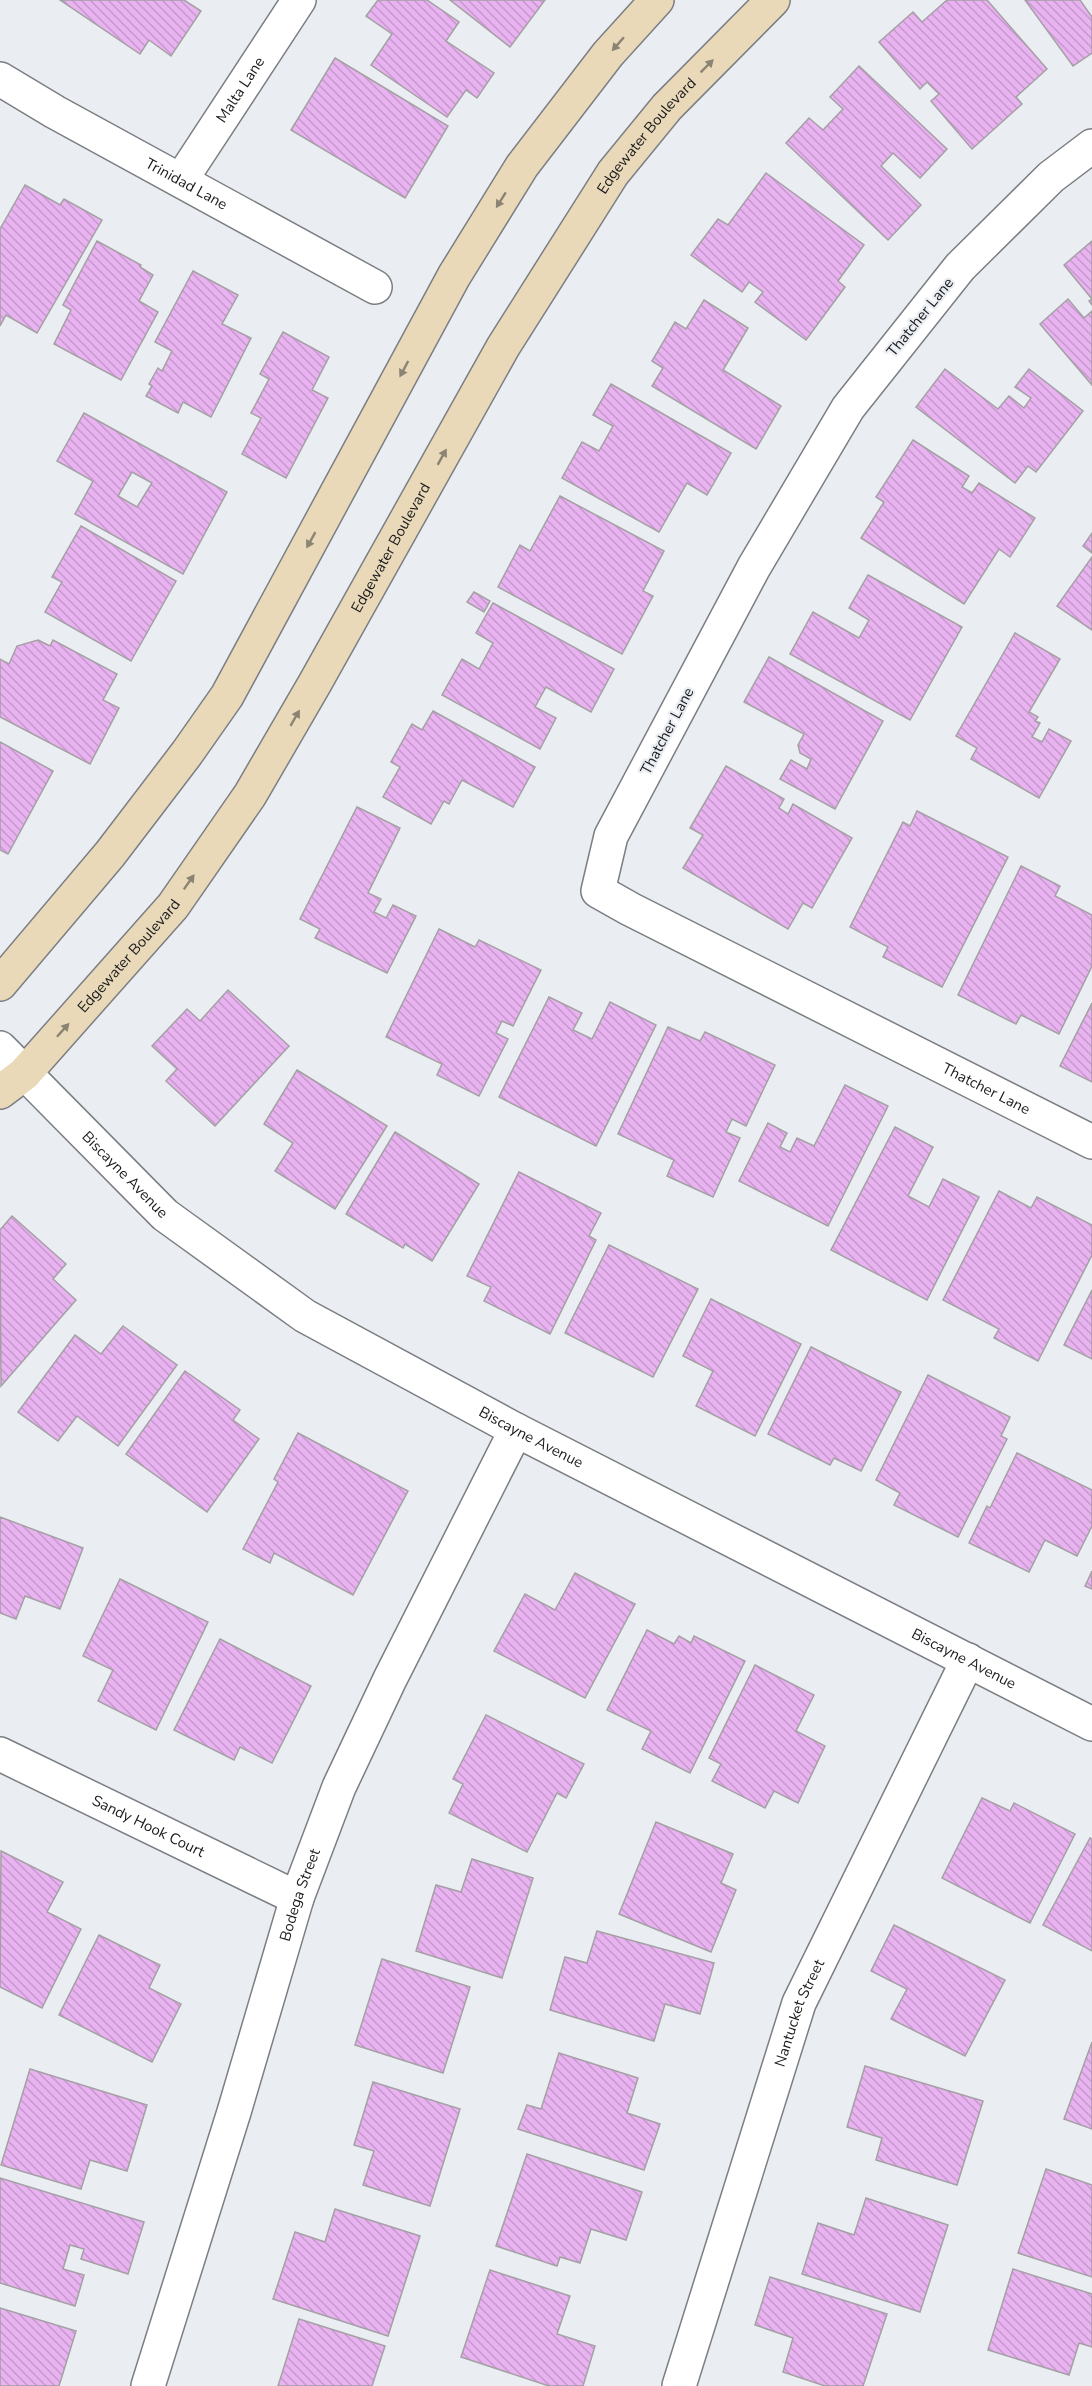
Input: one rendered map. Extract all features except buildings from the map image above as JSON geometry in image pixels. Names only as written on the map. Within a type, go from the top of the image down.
[{"type":"street","name":"Malta Lane","points":[[181,180],[299,0]]},
{"type":"street","points":[[0,984],[110,854],[227,696],[454,276],[522,166],[608,54],[657,0]]},
{"type":"street","name":"Edgewater Boulevard","points":[[12,1083],[173,906],[250,795],[503,347],[613,173],[666,107],[773,0]]},
{"type":"street","name":"Trinidad Lane","points":[[0,79],[55,112],[375,287]]},
{"type":"street","name":"Thatcher Lane","points":[[1092,146],[1051,177],[960,267],[848,408],[754,567],[611,836],[598,891],[1092,1142]]},
{"type":"street","name":"Biscayne Avenue","points":[[0,1048],[12,1083],[165,1215],[305,1316],[516,1430],[1092,1724]]},
{"type":"street","name":"Bodega Street","points":[[148,2386],[234,2112],[297,1898],[344,1776],[390,1679],[516,1430]]},
{"type":"street","name":"Nantucket Street","points":[[679,2386],[799,2003],[968,1660]]},
{"type":"street","name":"Sandy Hook Court","points":[[0,1754],[297,1898]]}]
